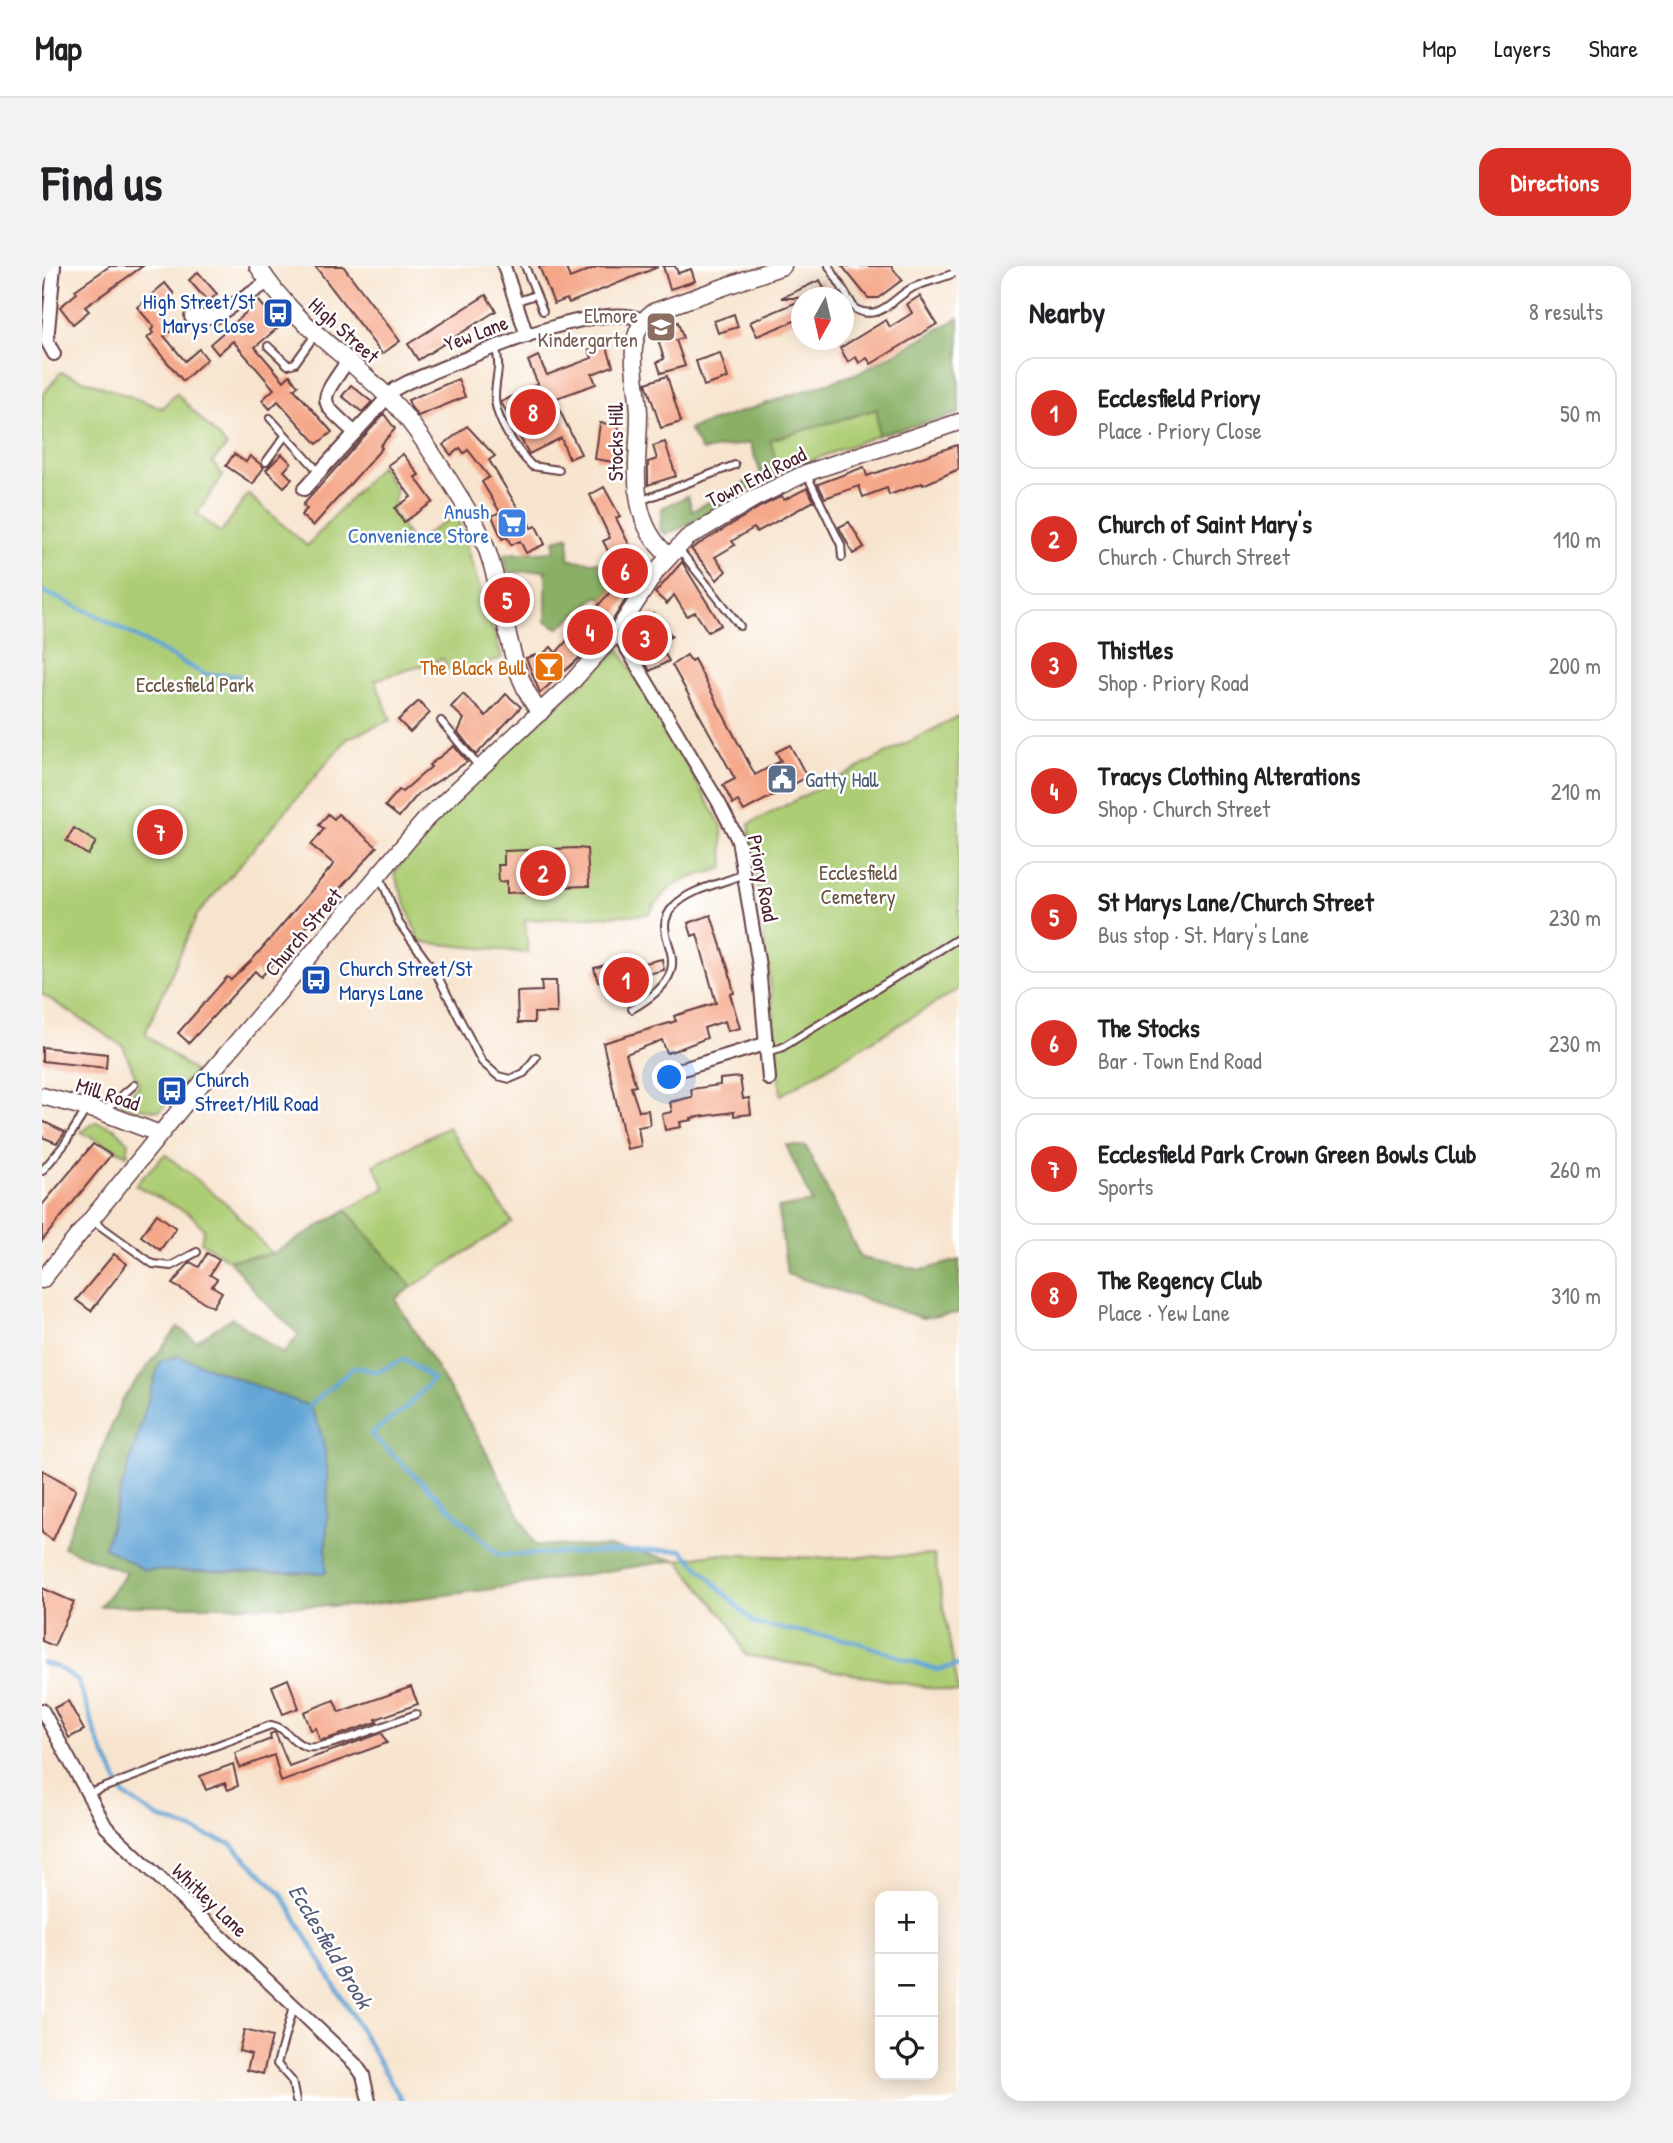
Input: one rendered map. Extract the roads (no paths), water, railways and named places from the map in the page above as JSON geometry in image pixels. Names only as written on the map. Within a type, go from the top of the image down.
[{"type":"main road","name":"High Street","points":[[258,266],[268,282],[315,335],[384,393],[401,411],[482,535],[496,577],[522,685],[540,713]]},
{"type":"main road","points":[[642,320],[653,312],[783,266]]},
{"type":"main road","name":"Stocks Hill","points":[[642,320],[634,348],[639,409],[634,471],[638,501],[655,543],[673,552]]},
{"type":"main road","name":"Town End Road","points":[[617,632],[673,552],[730,511],[806,474],[959,422]]},
{"type":"main road","name":"Church Street","points":[[42,1280],[160,1134],[435,809],[540,713],[617,632]]},
{"type":"main road","name":"Mill Road","points":[[42,1096],[94,1110],[160,1134]]},
{"type":"street","points":[[54,266],[47,341],[54,354]]},
{"type":"street","points":[[504,266],[527,336]]},
{"type":"street","points":[[191,317],[215,317],[268,282]]},
{"type":"street","name":"Yew Lane","points":[[304,489],[355,433],[384,393],[527,336],[608,315],[624,314],[642,320]]},
{"type":"street","points":[[347,362],[325,393],[324,400],[327,407],[355,433]]},
{"type":"street","name":"Priory Road","points":[[617,632],[733,828],[759,965],[769,1079]]},
{"type":"street","points":[[660,1076],[768,1047]]},
{"type":"street","name":"Whitley Lane","points":[[42,1710],[106,1827],[355,2064],[366,2084],[369,2101]]},
{"type":"lane","points":[[525,266],[543,311]]},
{"type":"lane","points":[[829,266],[855,309],[872,314],[884,310],[914,287],[954,273]]},
{"type":"lane","points":[[517,300],[536,295]]},
{"type":"lane","points":[[268,346],[288,365],[295,363],[315,335]]},
{"type":"lane","points":[[495,347],[499,359],[495,399],[499,415],[532,466],[559,470]]},
{"type":"lane","points":[[270,418],[320,473]]},
{"type":"lane","points":[[266,462],[285,436]]},
{"type":"lane","points":[[638,501],[735,465]]},
{"type":"lane","points":[[806,474],[841,545],[842,557]]},
{"type":"lane","points":[[673,552],[740,626]]},
{"type":"lane","points":[[441,721],[479,767]]},
{"type":"lane","points":[[632,1009],[662,990],[671,976],[673,959],[665,932],[666,919],[674,906],[691,894],[743,874]]},
{"type":"lane","points":[[379,875],[399,923],[437,975],[482,1062],[498,1076],[510,1079],[524,1073],[536,1057]]},
{"type":"lane","points":[[768,1047],[781,1048],[959,938]]},
{"type":"lane","points":[[42,1171],[94,1110],[134,1085]]},
{"type":"lane","points":[[92,1220],[153,1264],[171,1266],[197,1252]]},
{"type":"lane","points":[[87,1794],[271,1725],[281,1726],[295,1742],[316,1748],[416,1714]]},
{"type":"lane","points":[[293,2006],[277,2064],[292,2081],[296,2101]]},
{"type":"water","points":[[179,1356],[309,1406],[318,1423],[326,1464],[326,1573],[144,1570],[104,1547],[160,1361]]},
{"type":"waterway","points":[[42,591],[96,615],[204,674],[239,676]]},
{"type":"waterway","points":[[309,1406],[354,1367],[377,1372],[404,1359],[433,1379],[407,1407],[371,1434],[499,1555],[682,1550],[755,1624],[854,1641],[936,1670],[959,1665]]},
{"type":"waterway","name":"Ecclesfield Brook","points":[[42,1663],[57,1667],[78,1681],[99,1743],[124,1795],[157,1817],[231,1844],[281,1893],[402,2101]]},
{"type":"place","name":"High Street/St Marys Close","points":[[278,313]]},
{"type":"place","name":"Elmore Kindergarten","points":[[661,327]]},
{"type":"place","name":"The Regency Club","points":[[533,412]]},
{"type":"place","name":"Anush Convenience Store","points":[[512,523]]},
{"type":"place","name":"The Stocks","points":[[625,571]]},
{"type":"place","name":"St Marys Lane/Church Street","points":[[507,600]]},
{"type":"place","name":"Tracys Clothing Alterations","points":[[590,632]]},
{"type":"place","name":"Thistles","points":[[645,638]]},
{"type":"place","name":"The Black Bull","points":[[549,667]]},
{"type":"place","name":"Gatty Hall","points":[[782,779]]},
{"type":"place","name":"Ecclesfield Park Crown Green Bowls Club","points":[[160,832]]},
{"type":"place","name":"Church of Saint Mary's","points":[[543,873]]},
{"type":"place","name":"Church Street/St Marys Lane","points":[[316,980]]},
{"type":"place","name":"Ecclesfield Priory","points":[[626,980]]},
{"type":"place","name":"Church Street/Mill Road","points":[[172,1091]]},
{"type":"park label","name":"Ecclesfield Park","points":[[195,684]]},
{"type":"park label","name":"Ecclesfield Cemetery","points":[[858,884]]}]
